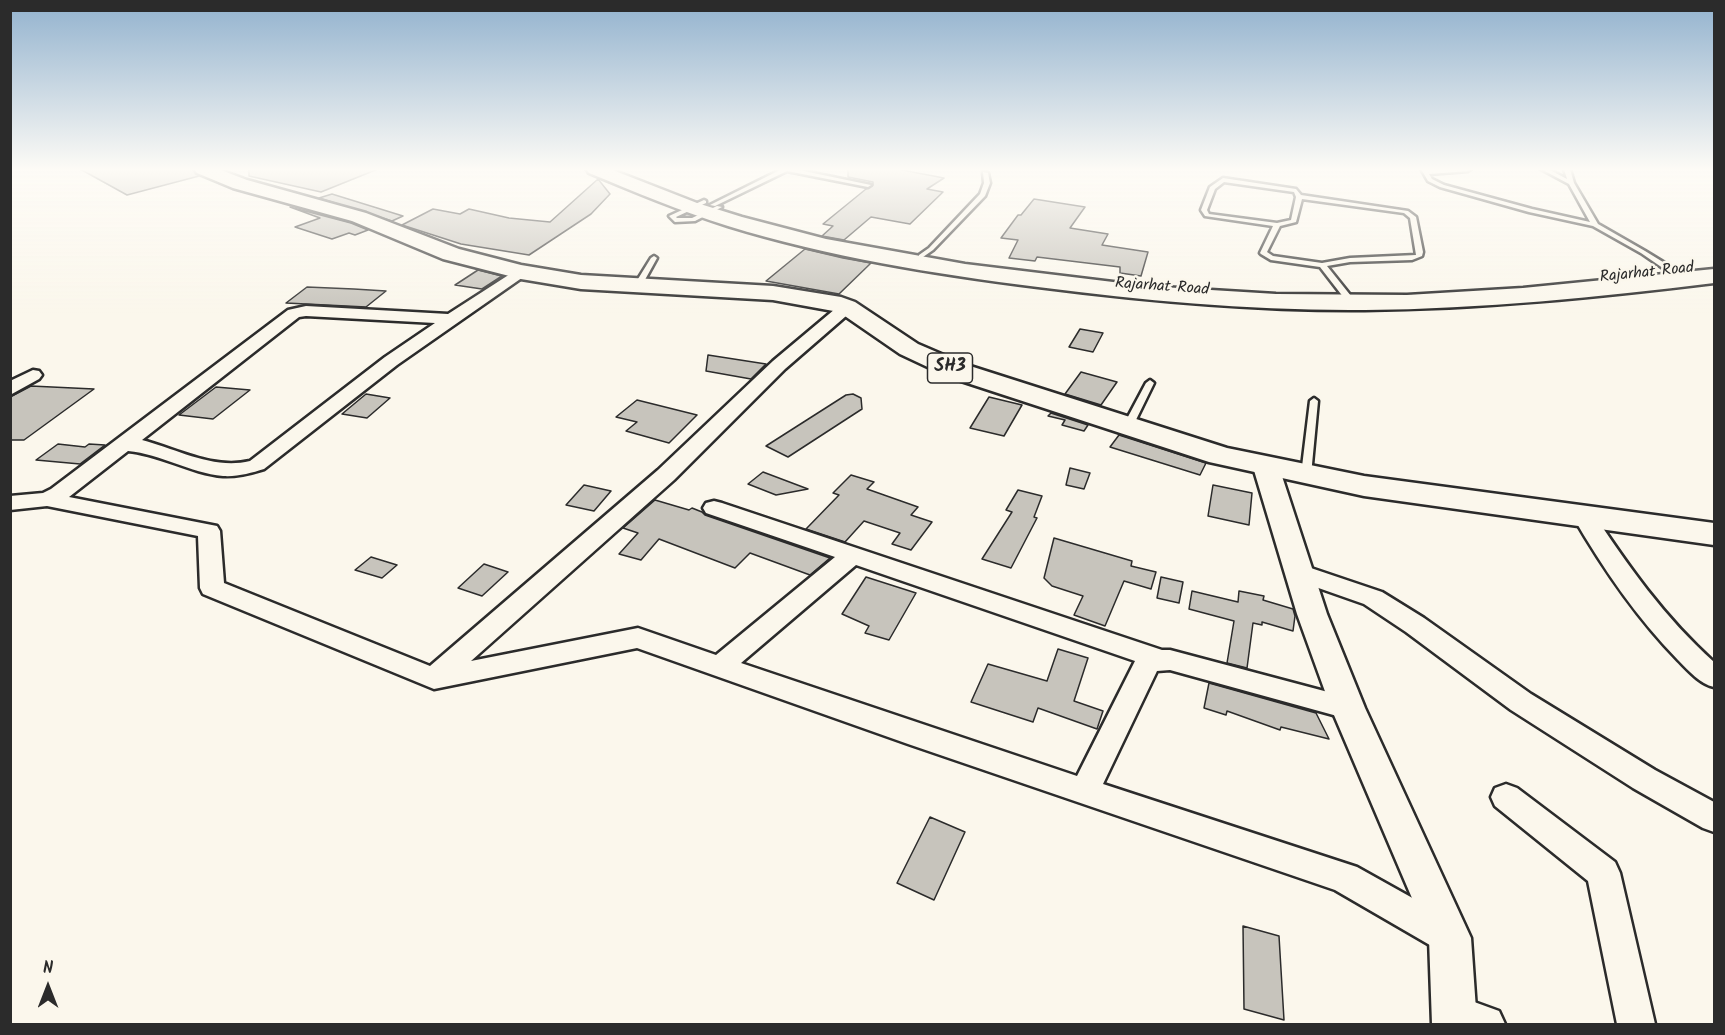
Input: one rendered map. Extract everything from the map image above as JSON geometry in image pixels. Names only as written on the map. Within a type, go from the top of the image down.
[{"type":"main road","name":"SH3","points":[[362,217],[451,254],[520,272],[581,282],[637,287],[790,294],[819,298],[847,307],[909,349],[930,360],[1127,428],[1220,456],[1266,467],[1425,495],[1714,534]]},
{"type":"main road","points":[[737,217],[807,241],[926,266],[1193,298],[1272,302],[1410,302],[1501,296],[1674,276],[1714,276]]},
{"type":"main road","name":"Rajarhat Road","points":[[745,217],[801,232],[1011,272],[1110,284],[1264,295],[1347,296],[1458,291],[1674,276],[1714,267]]},
{"type":"street","points":[[123,444],[145,445],[219,469],[249,468],[257,465],[448,319],[520,272]]},
{"type":"street","points":[[434,679],[666,475],[779,365],[847,307]]},
{"type":"street","points":[[47,499],[58,494],[294,313],[306,311],[448,319]]},
{"type":"street","points":[[10,390],[33,375]]},
{"type":"street","points":[[1266,467],[1312,614],[1348,708],[1450,938],[1465,1021]]},
{"type":"street","points":[[10,502],[47,499],[209,531],[212,588],[434,679],[638,638],[1084,792],[1345,878],[1450,938]]},
{"type":"street","points":[[714,508],[1161,660],[1348,708]]},
{"type":"street","points":[[1583,515],[1614,568],[1646,610],[1677,644],[1714,677]]},
{"type":"street","points":[[720,666],[853,555]]},
{"type":"street","points":[[1299,572],[1372,598],[1415,625],[1521,702],[1714,818]]},
{"type":"street","points":[[1084,792],[1147,664],[1161,660]]},
{"type":"street","points":[[1506,797],[1603,873],[1636,1024]]},
{"type":"lane","points":[[921,256],[931,249],[962,217]]},
{"type":"lane","points":[[1222,217],[1278,225],[1294,221],[1295,217]]},
{"type":"lane","points":[[1278,225],[1264,248],[1265,256],[1322,265],[1350,260],[1419,256],[1413,217]]},
{"type":"lane","points":[[1559,217],[1595,225],[1643,252],[1674,276]]},
{"type":"lane","points":[[1591,217],[1595,225]]},
{"type":"lane","points":[[637,287],[654,258]]},
{"type":"lane","points":[[1322,265],[1347,296]]},
{"type":"lane","points":[[1127,428],[1150,383]]},
{"type":"lane","points":[[1305,475],[1314,401]]},
{"type":"building","points":[[318,217],[329,217],[368,230],[332,239],[295,227],[320,218]]},
{"type":"building","points":[[380,217],[400,217],[392,221]]},
{"type":"building","points":[[417,217],[506,217],[550,222],[555,217],[586,217],[529,255],[461,244],[402,225]]},
{"type":"building","points":[[831,217],[871,217],[844,240],[822,236],[833,226],[823,224]]},
{"type":"building","points":[[873,217],[917,217],[910,224]]},
{"type":"building","points":[[1016,217],[1078,217],[1070,228],[1108,234],[1102,245],[1148,252],[1141,276],[1120,273],[1120,267],[1037,257],[1035,261],[1009,258],[1018,240],[1001,238]]},
{"type":"building","points":[[805,249],[871,263],[839,294],[766,281]]},
{"type":"building","points":[[478,270],[502,276],[482,289],[455,285]]},
{"type":"building","points":[[307,287],[386,291],[366,307],[286,303]]},
{"type":"building","points":[[1080,329],[1103,333],[1093,352],[1069,347]]},
{"type":"building","points":[[708,355],[766,364],[751,379],[706,371]]},
{"type":"building","points":[[1081,372],[1117,382],[1101,405],[1065,394]]},
{"type":"building","points":[[31,386],[94,389],[24,440],[10,440],[10,397]]},
{"type":"building","points":[[216,387],[250,390],[213,419],[179,415]]},
{"type":"building","points":[[366,394],[390,398],[367,418],[342,414]]},
{"type":"building","points":[[853,394],[861,398],[862,409],[788,457],[766,446],[846,395]]},
{"type":"building","points":[[989,397],[1022,405],[1004,436],[970,428]]},
{"type":"building","points":[[637,400],[697,415],[669,443],[626,431],[637,422],[616,417]]},
{"type":"building","points":[[1051,413],[1088,425],[1084,431],[1062,425],[1065,420],[1048,416]]},
{"type":"building","points":[[1119,435],[1206,463],[1200,475],[1110,447]]},
{"type":"building","points":[[58,444],[85,447],[89,444],[105,445],[80,464],[36,460]]},
{"type":"building","points":[[1070,468],[1090,473],[1084,489],[1066,485]]},
{"type":"building","points":[[763,472],[808,489],[776,495],[748,484]]},
{"type":"building","points":[[851,475],[874,482],[867,489],[918,507],[911,515],[932,522],[911,550],[892,544],[900,533],[864,521],[845,542],[806,529],[839,495],[833,493]]},
{"type":"building","points":[[584,485],[611,491],[594,511],[566,505]]},
{"type":"building","points":[[1213,485],[1252,493],[1249,525],[1208,516]]},
{"type":"building","points":[[1018,490],[1042,496],[1034,517],[1037,518],[1011,568],[982,559],[1012,512],[1006,510]]},
{"type":"building","points":[[655,500],[689,510],[692,508],[705,515],[830,558],[810,575],[750,553],[735,568],[659,539],[641,560],[619,554],[638,533],[623,528]]},
{"type":"building","points":[[1054,538],[1132,561],[1131,566],[1156,572],[1151,589],[1124,581],[1105,626],[1074,615],[1083,596],[1052,586],[1044,578]]},
{"type":"building","points":[[371,557],[397,565],[382,578],[355,570]]},
{"type":"building","points":[[484,564],[508,572],[482,596],[458,588]]},
{"type":"building","points":[[866,577],[916,593],[889,640],[865,633],[869,626],[842,614]]},
{"type":"building","points":[[1161,577],[1183,582],[1179,603],[1157,598]]},
{"type":"building","points":[[1192,591],[1238,602],[1239,591],[1264,596],[1263,600],[1293,609],[1295,616],[1293,631],[1262,622],[1262,625],[1253,623],[1247,668],[1227,663],[1234,621],[1189,609]]},
{"type":"building","points":[[1058,649],[1088,658],[1074,701],[1103,711],[1097,729],[1038,708],[1033,722],[971,702],[988,664],[1047,681]]},
{"type":"building","points":[[1209,683],[1316,713],[1329,739],[1281,727],[1280,730],[1227,711],[1226,715],[1204,708]]},
{"type":"building","points":[[930,817],[965,832],[934,900],[897,883]]},
{"type":"building","points":[[1243,926],[1279,936],[1284,1020],[1244,1009]]}]
